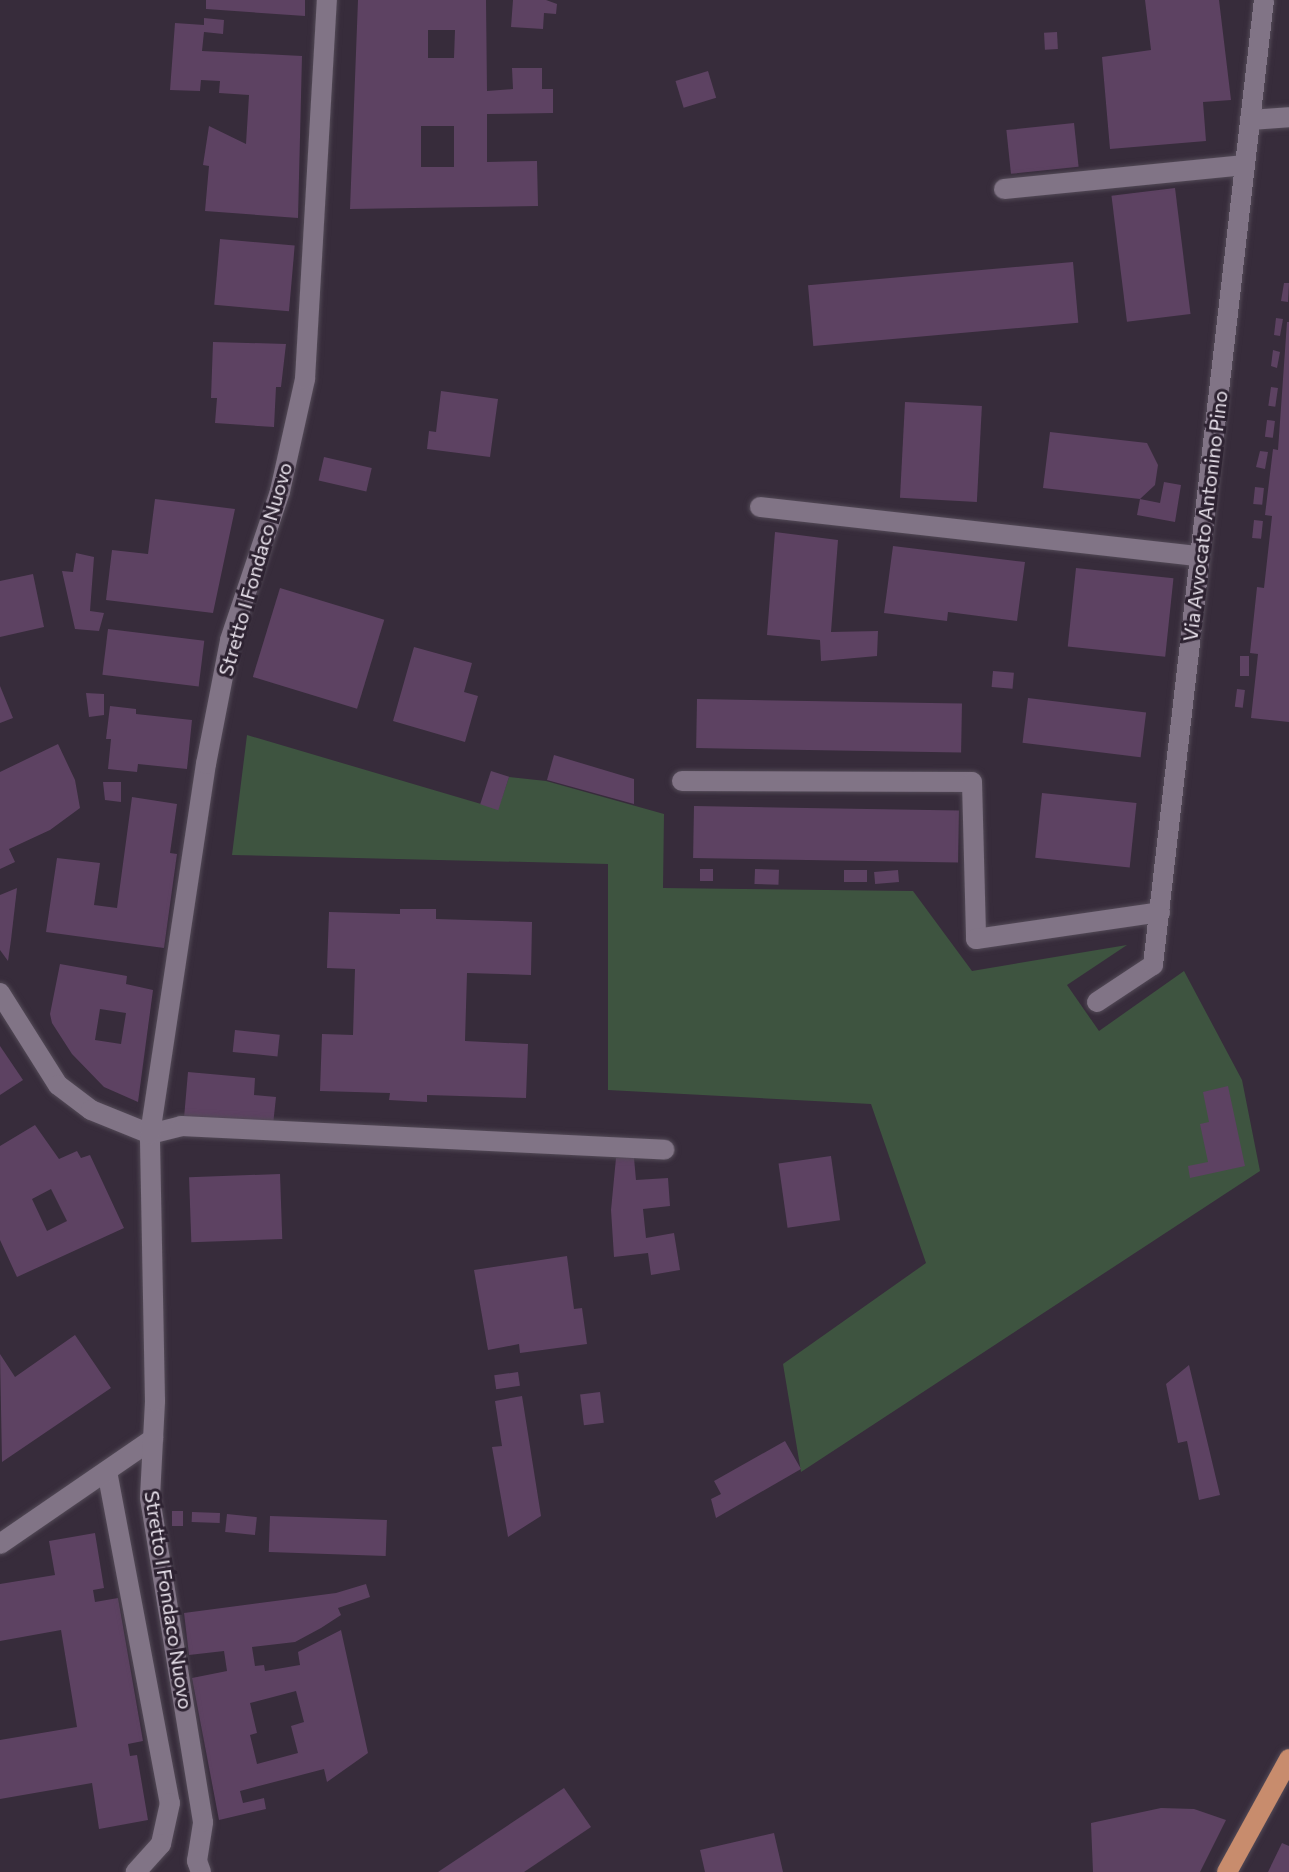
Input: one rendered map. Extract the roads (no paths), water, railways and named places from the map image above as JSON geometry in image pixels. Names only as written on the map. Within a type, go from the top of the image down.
[{"type":"main road","points":[[1227,1872],[1288,1762]]},
{"type":"street","name":"Stretto I Fondaco Nuovo","points":[[201,1872],[197,1861],[203,1822],[150,1497],[153,1439],[150,1134],[206,764],[230,640],[280,491],[305,379],[327,0]]},
{"type":"street","name":"Via Avvocato Antonino Pino","points":[[1097,1002],[1153,965],[1264,0]]},
{"type":"street","points":[[1250,120],[1289,117]]},
{"type":"street","points":[[1004,189],[1245,165]]},
{"type":"street","points":[[760,507],[1200,556]]},
{"type":"street","points":[[682,781],[972,782],[976,939],[1160,912]]},
{"type":"street","points":[[0,993],[58,1085],[91,1110],[150,1134],[181,1126],[664,1150]]},
{"type":"street","points":[[0,1544],[153,1439]]},
{"type":"street","points":[[107,1471],[170,1803],[161,1844],[136,1872]]}]
